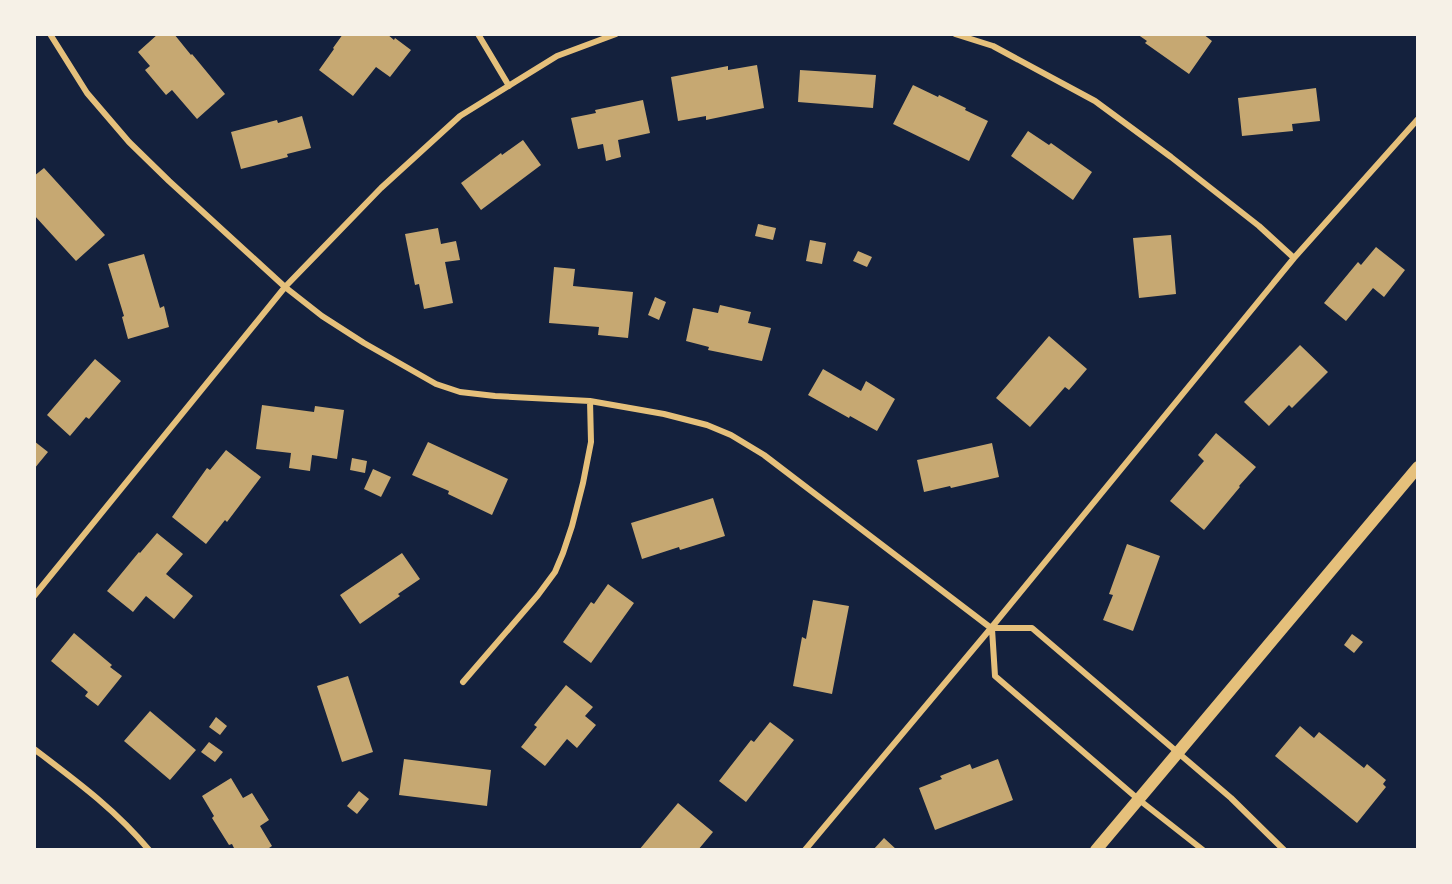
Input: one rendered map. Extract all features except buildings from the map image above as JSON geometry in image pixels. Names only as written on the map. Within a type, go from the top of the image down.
[{"type":"main road","points":[[1096,849],[1418,466]]},
{"type":"street","points":[[50,34],[87,93],[129,141],[208,218],[285,287],[322,316],[364,344],[436,384],[460,392],[590,401],[664,414],[707,425],[731,435],[764,455],[992,628],[1032,627],[1231,798],[1284,849]]},
{"type":"street","points":[[478,34],[508,86]]},
{"type":"street","points":[[34,596],[285,287],[381,188],[460,116],[557,56],[616,34]]},
{"type":"street","points":[[955,34],[993,46],[1095,101],[1259,226],[1294,258]]},
{"type":"street","points":[[806,849],[992,628],[1294,258],[1418,119]]},
{"type":"street","points":[[463,682],[555,572],[572,526],[583,483],[591,442],[590,401]]},
{"type":"street","points":[[992,628],[995,676],[1138,799],[1203,849]]},
{"type":"street","points":[[34,749],[90,792],[132,830],[149,849]]}]
